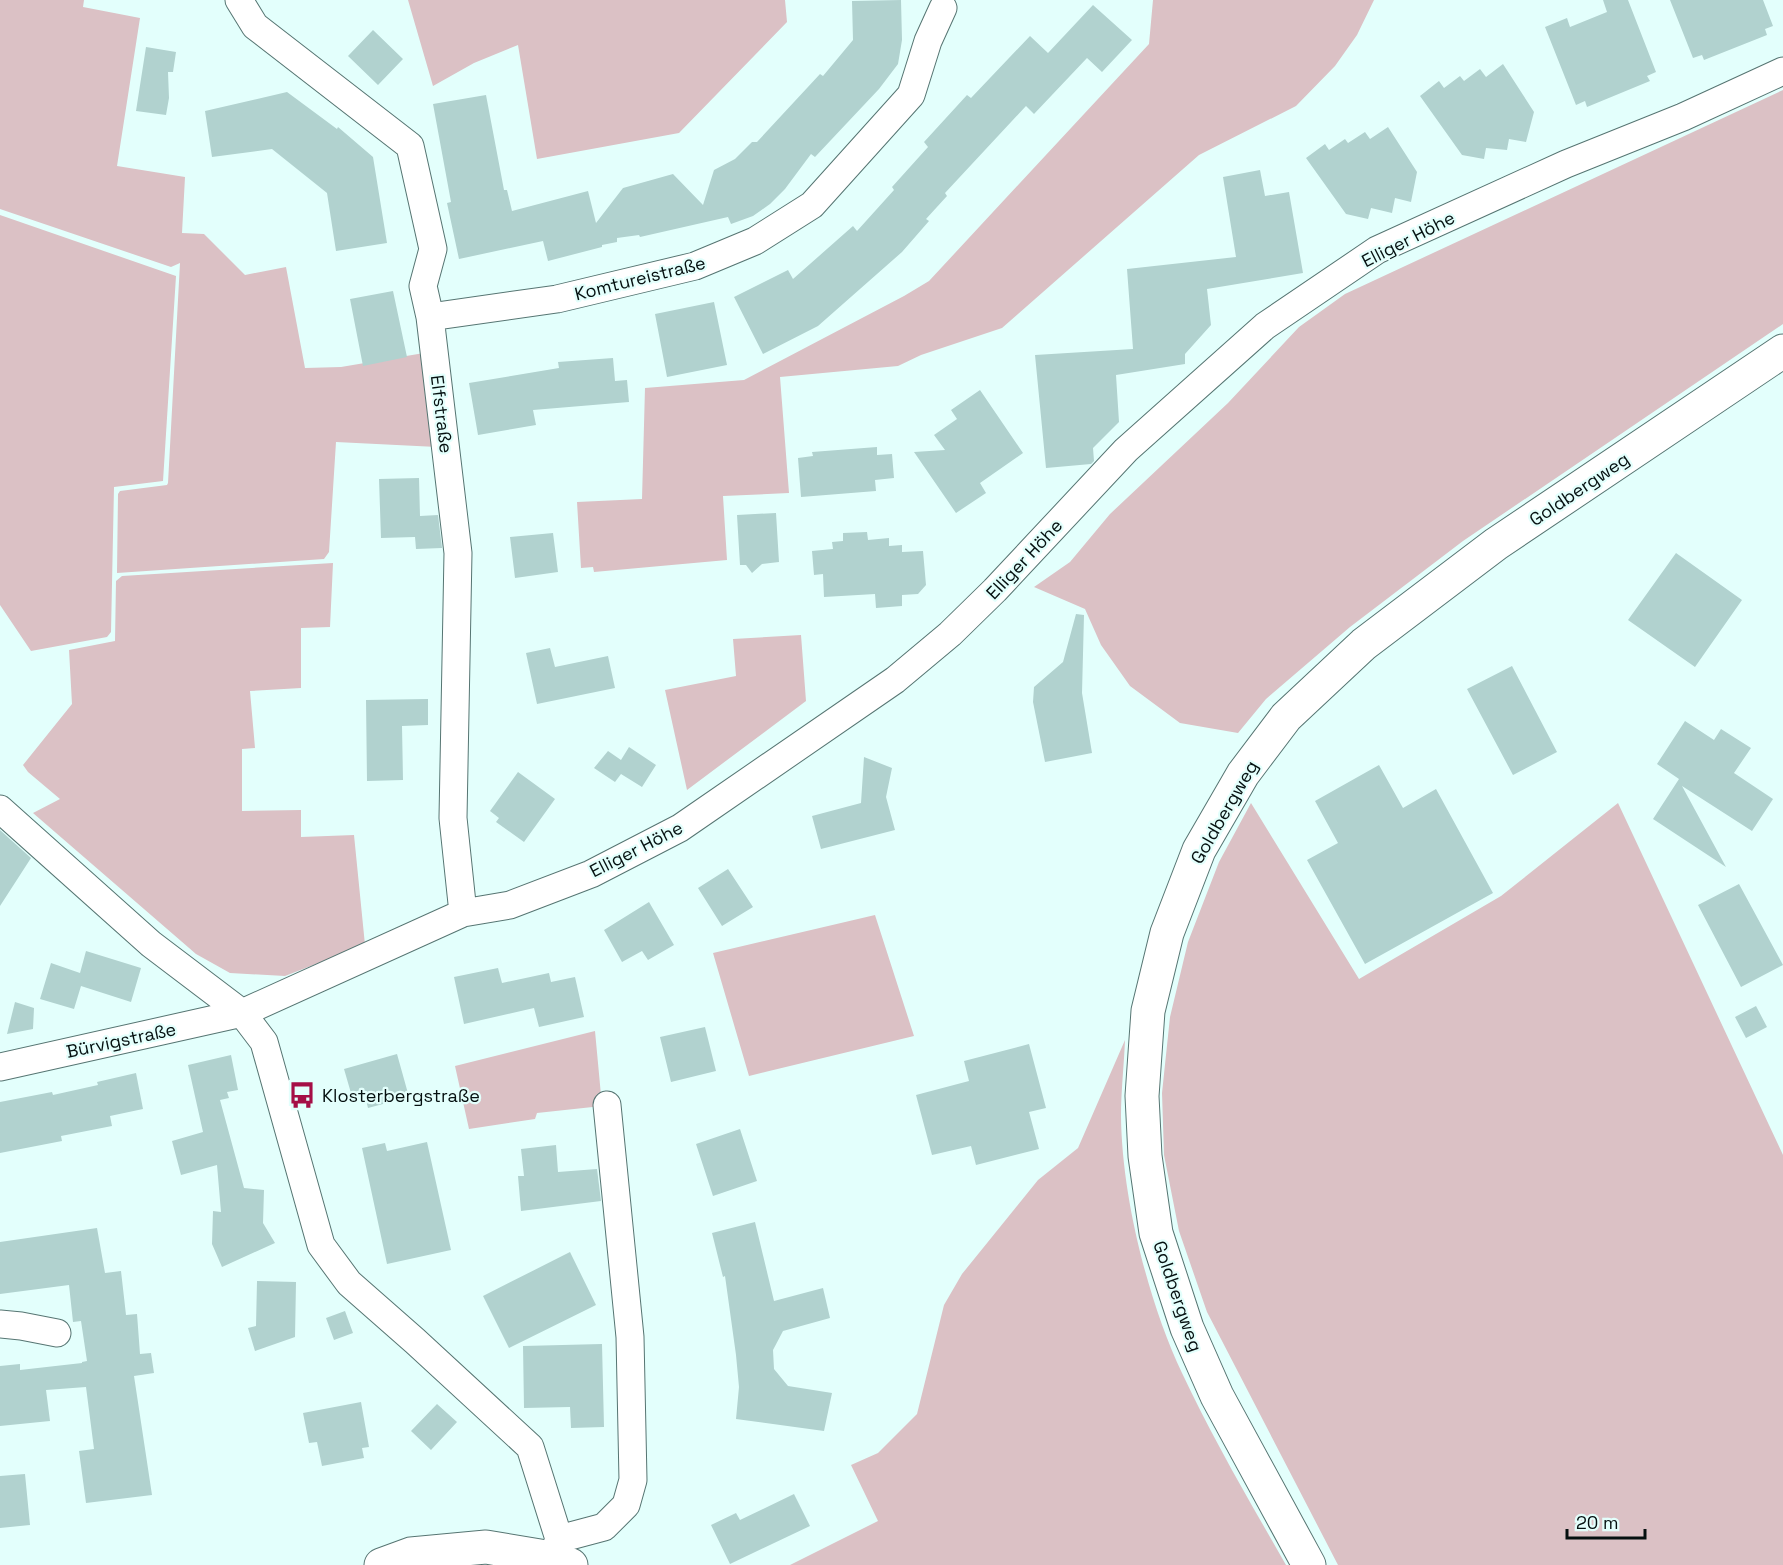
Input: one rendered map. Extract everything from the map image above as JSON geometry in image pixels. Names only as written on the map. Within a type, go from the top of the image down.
[{"type":"street","name":"Elfstraße","points":[[239,0],[255,26],[410,146],[432,249],[423,286],[430,317],[458,553],[453,818],[463,913]]},
{"type":"street","name":"Komtureistraße","points":[[430,317],[556,299],[696,266],[755,241],[812,205],[911,95],[928,41],[944,8]]},
{"type":"street","name":"Elliger Höhe","points":[[242,1013],[463,913],[510,905],[591,874],[680,828],[895,680],[950,633],[995,590],[1126,450],[1265,326],[1377,250],[1566,164],[1683,117],[1783,71]]},
{"type":"street","name":"Goldbergweg","points":[[1309,1565],[1217,1396],[1187,1328],[1156,1233],[1145,1156],[1142,1096],[1148,1011],[1167,933],[1191,870],[1199,850],[1243,774],[1286,717],[1364,644],[1496,544],[1783,351]]},
{"type":"street","points":[[0,810],[151,944],[242,1013],[264,1042],[321,1245],[349,1283],[530,1447],[558,1557]]},
{"type":"street","name":"Bürvigstraße","points":[[0,1067],[242,1013]]},
{"type":"street","points":[[381,1565],[411,1554],[486,1547],[558,1557],[604,1527],[626,1505],[633,1480],[630,1337],[607,1105]]},
{"type":"street","points":[[0,1324],[57,1333]]},
{"type":"shaded area","points":[[0,0],[84,0],[83,7],[140,18],[117,166],[185,177],[182,233],[204,234],[245,275],[286,267],[305,368],[341,367],[424,353],[437,447],[336,442],[329,552],[324,559],[117,573],[118,494],[120,491],[167,485],[168,483],[180,263],[171,267],[0,209]]},
{"type":"shaded area","points":[[408,0],[785,0],[787,22],[679,133],[537,159],[518,45],[474,63],[433,86]]},
{"type":"shaded area","points":[[1153,0],[1374,0],[1357,35],[1335,66],[1296,106],[1199,155],[1002,328],[921,355],[898,366],[780,377],[789,493],[723,496],[727,560],[594,572],[593,567],[581,568],[577,502],[642,499],[645,388],[744,380],[929,281],[1149,44]]},
{"type":"shaded area","points":[[1783,90],[1783,324],[1463,541],[1350,627],[1266,699],[1238,733],[1180,723],[1130,686],[1101,645],[1085,609],[1034,587],[1070,562],[1110,514],[1228,403],[1299,327],[1345,294]]},
{"type":"shaded area","points":[[0,215],[176,276],[163,481],[114,487],[111,632],[107,637],[31,651],[0,605]]},
{"type":"shaded area","points":[[333,563],[330,627],[301,628],[301,688],[250,691],[255,748],[242,749],[242,811],[301,810],[301,837],[354,835],[365,945],[285,976],[230,973],[196,954],[33,813],[60,799],[23,765],[72,704],[69,650],[115,641],[116,581],[122,576]]},
{"type":"shaded area","points":[[801,635],[806,701],[687,790],[665,690],[736,676],[733,639]]},
{"type":"shaded area","points":[[1251,803],[1359,979],[1501,896],[1618,803],[1783,1155],[1783,1565],[1338,1565],[1207,1312],[1179,1231],[1164,1155],[1162,1093],[1170,1017],[1188,942],[1219,862]]},
{"type":"shaded area","points":[[875,915],[914,1036],[749,1076],[713,953]]},
{"type":"shaded area","points":[[595,1031],[602,1106],[537,1113],[535,1119],[469,1129],[455,1066]]},
{"type":"shaded area","points":[[1125,1040],[1121,1117],[1126,1181],[1139,1248],[1158,1314],[1194,1398],[1286,1565],[790,1565],[878,1521],[851,1465],[878,1453],[917,1414],[944,1305],[962,1274],[1038,1180],[1078,1148]]},
{"type":"building","points":[[901,0],[902,40],[898,64],[879,89],[815,157],[811,154],[785,189],[753,216],[731,224],[728,217],[640,237],[639,235],[617,238],[617,242],[602,245],[602,247],[548,261],[543,241],[459,259],[447,203],[451,202],[433,104],[486,95],[504,190],[507,190],[512,211],[588,191],[596,223],[623,188],[673,174],[703,205],[714,170],[735,159],[752,142],[757,142],[820,74],[823,76],[853,40],[852,1]]},
{"type":"building","points":[[1603,0],[1628,0],[1656,72],[1647,76],[1650,81],[1587,107],[1585,101],[1576,105],[1545,27],[1567,18],[1570,27],[1607,12]]},
{"type":"building","points":[[1670,0],[1763,0],[1773,26],[1765,29],[1767,35],[1704,60],[1702,55],[1693,58]]},
{"type":"building","points":[[1093,5],[1132,40],[1102,72],[1087,58],[1034,114],[1026,106],[945,193],[947,196],[926,219],[929,221],[902,252],[818,326],[763,354],[734,297],[788,270],[793,279],[853,226],[857,231],[928,147],[924,142],[967,95],[971,98],[1030,36],[1048,53]]},
{"type":"building","points":[[373,30],[403,59],[378,85],[348,56]]},
{"type":"building","points":[[146,47],[176,52],[173,72],[168,72],[169,98],[166,115],[136,111]]},
{"type":"building","points":[[1503,64],[1534,112],[1526,142],[1509,139],[1507,150],[1486,148],[1484,159],[1462,155],[1420,96],[1439,81],[1444,88],[1460,76],[1464,81],[1480,69],[1486,77]]},
{"type":"building","points":[[287,92],[337,129],[338,127],[373,157],[387,243],[336,251],[327,193],[272,149],[212,157],[205,111]]},
{"type":"building","points":[[1388,127],[1417,172],[1411,202],[1395,198],[1392,213],[1371,208],[1368,219],[1346,214],[1306,158],[1325,144],[1329,150],[1345,139],[1348,143],[1365,132],[1370,139]]},
{"type":"building","points":[[1260,170],[1265,196],[1289,192],[1303,273],[1207,289],[1211,325],[1185,354],[1185,364],[1116,375],[1119,422],[1093,448],[1094,461],[1091,464],[1046,468],[1035,355],[1133,349],[1127,269],[1236,257],[1223,177]]},
{"type":"building","points":[[393,291],[407,357],[363,366],[350,299]]},
{"type":"building","points":[[714,302],[727,365],[667,377],[655,314]]},
{"type":"building","points":[[613,358],[615,381],[627,380],[629,402],[533,410],[536,425],[478,435],[469,383],[559,368],[558,362]]},
{"type":"building","points":[[980,390],[1023,453],[980,483],[986,493],[956,513],[914,452],[945,450],[934,435],[957,419],[951,410]]},
{"type":"building","points":[[877,447],[877,455],[892,454],[894,478],[875,480],[876,491],[801,497],[798,458],[813,456],[812,452]]},
{"type":"building","points":[[419,478],[420,516],[438,515],[442,548],[416,549],[415,537],[381,538],[379,479]]},
{"type":"building","points":[[776,513],[779,562],[762,564],[752,573],[746,565],[740,565],[737,515]]},
{"type":"building","points":[[867,532],[868,540],[889,538],[889,546],[902,545],[902,552],[923,551],[926,585],[918,594],[902,595],[902,606],[876,608],[875,594],[824,597],[823,574],[814,575],[812,551],[833,549],[832,542],[843,541],[843,533]]},
{"type":"building","points":[[553,533],[558,572],[515,578],[510,537]]},
{"type":"building","points":[[1676,553],[1742,600],[1695,667],[1628,620]]},
{"type":"building","points":[[1076,614],[1084,615],[1082,693],[1092,753],[1045,762],[1033,702],[1034,687],[1063,662]]},
{"type":"building","points":[[550,648],[555,667],[608,656],[615,688],[537,704],[526,653]]},
{"type":"building","points":[[1512,666],[1557,752],[1513,775],[1467,689]]},
{"type":"building","points":[[428,699],[428,725],[402,726],[403,780],[367,781],[366,700]]},
{"type":"building","points":[[1685,721],[1714,740],[1721,729],[1751,748],[1734,773],[1773,799],[1752,831],[1682,786],[1726,867],[1653,819],[1679,779],[1657,764]]},
{"type":"building","points":[[629,747],[656,765],[642,787],[621,774],[615,782],[594,768],[608,751],[621,760]]},
{"type":"building","points":[[864,757],[892,768],[886,797],[895,830],[821,849],[812,816],[861,803]]},
{"type":"building","points":[[1379,765],[1403,808],[1436,789],[1493,893],[1365,964],[1307,860],[1338,843],[1315,801]]},
{"type":"building","points":[[518,772],[555,799],[524,842],[496,822],[499,818],[490,811]]},
{"type":"building","points":[[0,830],[31,858],[0,906]]},
{"type":"building","points":[[728,869],[753,907],[722,926],[698,888]]},
{"type":"building","points":[[1739,884],[1783,965],[1741,987],[1698,905]]},
{"type":"building","points":[[649,902],[674,945],[648,960],[642,951],[622,962],[604,930]]},
{"type":"building","points":[[86,951],[141,968],[131,1002],[81,986],[74,1009],[40,999],[51,963],[80,973]]},
{"type":"building","points":[[498,968],[502,983],[549,973],[551,982],[575,977],[584,1017],[539,1027],[534,1008],[464,1024],[454,977]]},
{"type":"building","points":[[15,1002],[34,1008],[33,1029],[7,1034]]},
{"type":"building","points":[[1756,1006],[1767,1027],[1746,1038],[1735,1017]]},
{"type":"building","points":[[705,1027],[716,1071],[671,1082],[660,1037]]},
{"type":"building","points":[[1029,1044],[1046,1108],[1029,1112],[1039,1149],[976,1165],[971,1146],[932,1155],[916,1095],[969,1081],[964,1061]]},
{"type":"building","points":[[397,1054],[409,1097],[368,1108],[365,1096],[353,1100],[344,1069]]},
{"type":"building","points":[[231,1055],[238,1090],[227,1092],[229,1098],[220,1100],[244,1188],[264,1190],[263,1223],[275,1243],[222,1267],[212,1244],[213,1211],[221,1212],[217,1165],[181,1175],[172,1141],[203,1132],[188,1065]]},
{"type":"building","points":[[136,1073],[143,1109],[110,1116],[112,1126],[61,1136],[62,1141],[0,1153],[0,1102],[52,1092],[53,1095],[98,1085],[97,1082]]},
{"type":"building","points":[[740,1129],[757,1181],[713,1196],[696,1144]]},
{"type":"building","points":[[427,1142],[451,1250],[387,1264],[362,1148],[385,1143],[387,1151]]},
{"type":"building","points":[[556,1145],[558,1172],[597,1169],[601,1201],[521,1211],[518,1176],[524,1176],[521,1149]]},
{"type":"building","points":[[755,1222],[774,1301],[823,1288],[830,1318],[783,1331],[773,1350],[774,1369],[788,1386],[832,1393],[824,1431],[736,1419],[739,1387],[736,1355],[725,1276],[723,1277],[712,1233]]},
{"type":"building","points":[[97,1228],[105,1273],[121,1271],[126,1315],[137,1314],[140,1354],[151,1353],[154,1373],[134,1376],[152,1495],[86,1503],[79,1451],[94,1449],[86,1387],[46,1390],[50,1421],[0,1426],[0,1366],[20,1364],[20,1370],[87,1361],[81,1321],[73,1322],[69,1285],[0,1294],[0,1242]]},
{"type":"building","points":[[570,1252],[596,1305],[509,1348],[483,1296]]},
{"type":"building","points":[[257,1281],[296,1282],[295,1337],[255,1351],[248,1328],[256,1326]]},
{"type":"building","points":[[345,1311],[353,1333],[334,1340],[326,1318]]},
{"type":"building","points":[[602,1344],[604,1427],[571,1428],[570,1407],[524,1408],[523,1346]]},
{"type":"building","points":[[361,1402],[369,1447],[362,1448],[364,1458],[322,1466],[317,1442],[309,1443],[303,1413]]},
{"type":"building","points":[[437,1404],[457,1422],[431,1450],[411,1431]]},
{"type":"building","points":[[25,1474],[30,1525],[0,1528],[0,1476]]},
{"type":"building","points":[[794,1494],[810,1526],[730,1564],[711,1525],[736,1513],[740,1520]]},
{"type":"place","name":"Klosterbergstraße","points":[[302,1095]]}]
